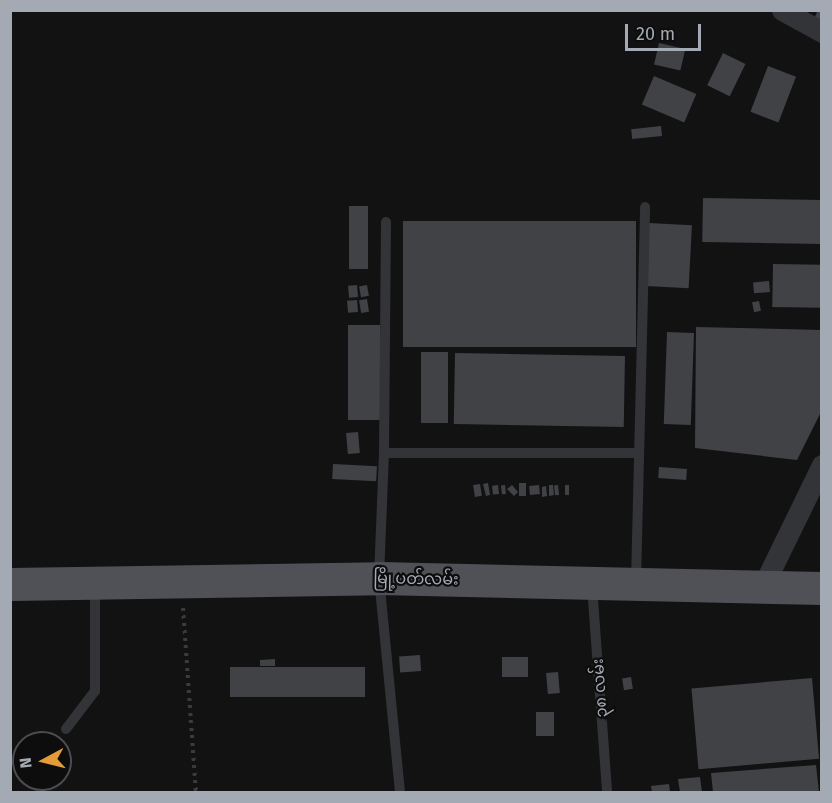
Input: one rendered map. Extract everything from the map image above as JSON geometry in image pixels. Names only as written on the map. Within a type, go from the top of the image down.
[{"type":"main road","name":"မြို့ပတ်လမ်း","points":[[10,584],[180,578],[379,578],[822,588]]},
{"type":"street","points":[[782,10],[822,32]]},
{"type":"street","points":[[762,588],[822,465]]},
{"type":"lane","points":[[636,584],[645,207]]},
{"type":"lane","points":[[386,222],[384,453],[379,578],[400,792]]},
{"type":"lane","points":[[384,453],[639,453]]},
{"type":"lane","points":[[66,729],[95,691],[95,581]]},
{"type":"lane","name":"၃၈ လမ်း","points":[[592,583],[607,792]]},
{"type":"path","points":[[180,578],[196,792]]},
{"type":"building","points":[[818,10],[822,10],[822,25],[813,21]]},
{"type":"building","points":[[659,43],[685,49],[680,71],[654,64]]},
{"type":"building","points":[[723,53],[745,64],[730,96],[707,85]]},
{"type":"building","points":[[768,66],[796,77],[778,122],[750,112]]},
{"type":"building","points":[[654,76],[696,94],[684,123],[642,105]]},
{"type":"building","points":[[661,126],[662,136],[632,139],[631,129]]},
{"type":"building","points":[[703,198],[822,200],[821,244],[702,242]]},
{"type":"building","points":[[349,206],[368,206],[368,269],[349,269]]},
{"type":"building","points":[[403,221],[636,221],[636,347],[403,347]]},
{"type":"building","points":[[649,223],[692,225],[689,288],[646,286]]},
{"type":"building","points":[[773,264],[822,265],[821,308],[772,307]]},
{"type":"building","points":[[769,281],[770,292],[754,293],[753,282]]},
{"type":"building","points":[[357,285],[358,297],[349,298],[348,286]]},
{"type":"building","points":[[367,285],[369,296],[361,297],[359,286]]},
{"type":"building","points":[[367,299],[369,312],[361,313],[359,300]]},
{"type":"building","points":[[357,300],[358,312],[348,313],[347,301]]},
{"type":"building","points":[[759,301],[761,311],[754,312],[752,302]]},
{"type":"building","points":[[348,325],[380,325],[380,420],[348,420]]},
{"type":"building","points":[[696,327],[822,330],[822,410],[797,460],[695,448]]},
{"type":"building","points":[[667,332],[694,333],[691,425],[664,424]]},
{"type":"building","points":[[421,352],[448,352],[448,423],[421,423]]},
{"type":"building","points":[[455,353],[625,356],[624,427],[454,424]]},
{"type":"building","points":[[358,432],[360,453],[348,454],[346,433]]},
{"type":"building","points":[[333,464],[377,466],[376,481],[332,479]]},
{"type":"building","points":[[659,467],[687,469],[686,480],[658,478]]},
{"type":"building","points":[[488,483],[490,495],[486,496],[483,484]]},
{"type":"building","points":[[519,483],[526,483],[526,496],[519,496]]},
{"type":"building","points":[[480,484],[482,496],[475,497],[473,485]]},
{"type":"building","points":[[498,485],[499,494],[493,495],[492,486]]},
{"type":"building","points":[[501,485],[505,485],[506,494],[502,494]]},
{"type":"building","points":[[512,485],[518,492],[514,496],[507,489]]},
{"type":"building","points":[[539,485],[540,494],[530,495],[529,486]]},
{"type":"building","points":[[549,485],[553,485],[554,495],[549,496]]},
{"type":"building","points":[[554,485],[558,485],[559,495],[555,495]]},
{"type":"building","points":[[565,485],[569,485],[569,495],[565,495]]},
{"type":"building","points":[[546,486],[547,496],[542,497],[542,487]]},
{"type":"building","points":[[420,655],[421,671],[400,672],[399,656]]},
{"type":"building","points":[[502,657],[528,657],[528,677],[502,677]]},
{"type":"building","points":[[275,659],[275,666],[260,666],[260,660]]},
{"type":"building","points":[[230,667],[365,667],[365,697],[230,697]]},
{"type":"building","points":[[558,672],[560,693],[548,694],[546,673]]},
{"type":"building","points":[[631,677],[633,689],[624,690],[622,678]]},
{"type":"building","points":[[812,678],[819,759],[699,769],[691,689]]},
{"type":"building","points":[[536,712],[554,712],[554,736],[536,736]]},
{"type":"building","points":[[816,765],[819,792],[713,792],[711,773]]},
{"type":"building","points":[[700,777],[702,792],[680,792],[678,779]]},
{"type":"building","points":[[669,784],[670,792],[652,792],[651,786]]}]
